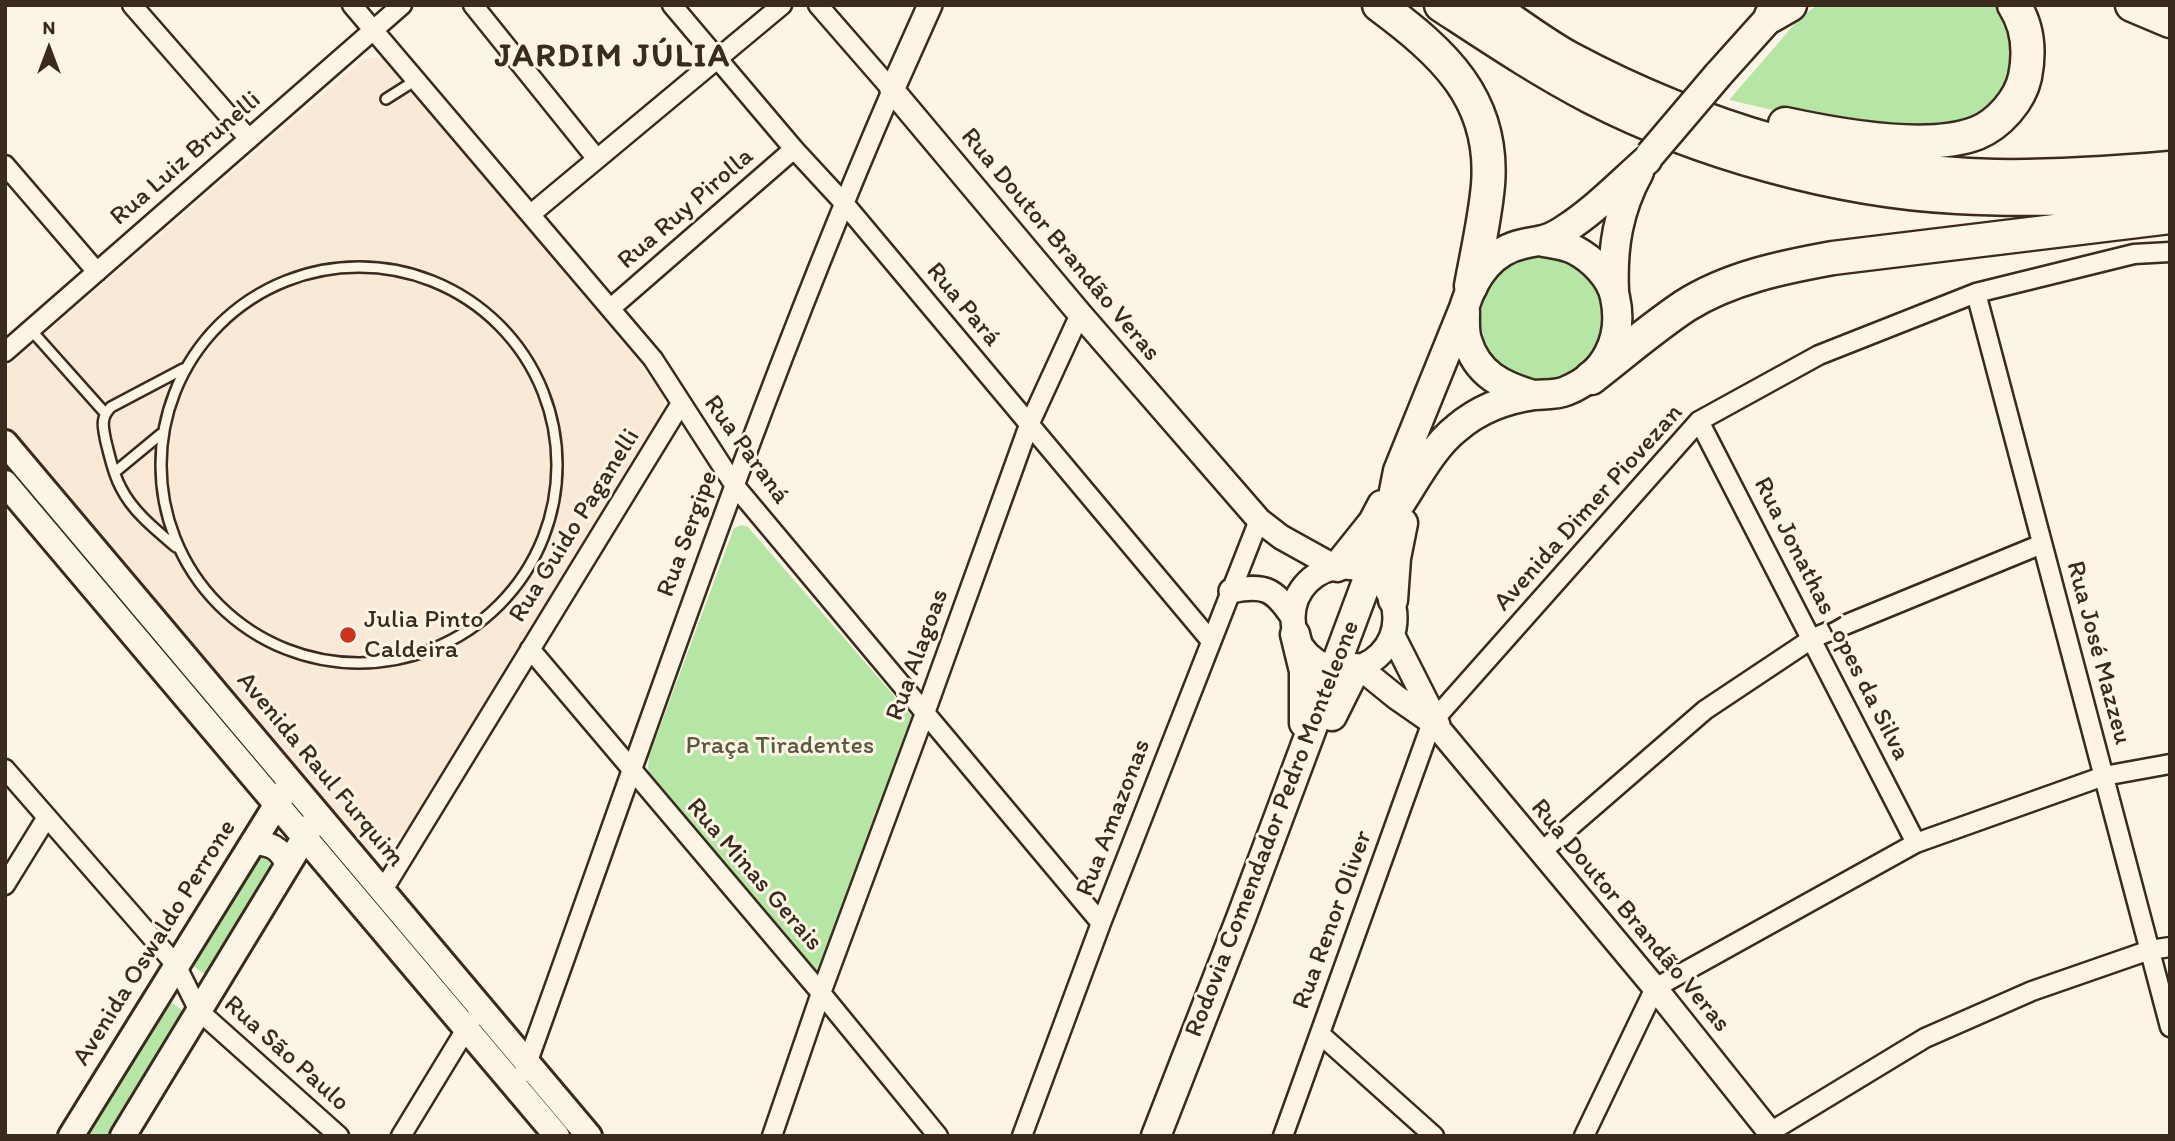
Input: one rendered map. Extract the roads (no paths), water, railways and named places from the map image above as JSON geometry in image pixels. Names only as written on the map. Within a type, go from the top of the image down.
[{"type":"highway","points":[[1379,5],[1429,44],[1451,66],[1469,93],[1481,122],[1488,153],[1488,184],[1468,297]]},
{"type":"highway","points":[[1441,5],[1526,60],[1604,103],[1729,153],[1793,171],[1851,184],[1956,197],[2102,198],[2170,192]]},
{"type":"highway","points":[[1489,5],[1568,57],[1680,109],[1756,135],[1833,156],[1912,169],[1992,176],[2073,176],[2170,168]]},
{"type":"highway","points":[[1607,75],[1726,110],[1810,129],[1903,140],[1956,139],[1979,132],[1997,121],[2014,102],[2024,82],[2029,56],[2027,34],[2014,5]]},
{"type":"highway","points":[[2132,5],[2170,21]]},
{"type":"highway","points":[[1591,378],[1687,305],[1735,283],[1784,267],[1833,258],[2170,217]]},
{"type":"main road","name":"Rodovia Comendador Pedro Monteleone","points":[[1156,1136],[1265,854],[1298,760],[1349,668],[1370,573],[1408,475],[1468,297],[1483,267],[1501,253],[1521,244],[1544,242],[1587,212],[1648,157],[1718,75],[1781,9]]},
{"type":"main road","points":[[1591,378],[1606,360],[1616,338],[1619,315],[1614,291],[1613,257],[1618,223],[1629,190],[1648,157]]},
{"type":"main road","points":[[1544,242],[1573,248],[1598,266],[1614,291]]},
{"type":"main road","points":[[1468,297],[1466,339],[1480,366],[1504,386],[1534,396]]},
{"type":"main road","name":"Rodovia Comendador Pedro Monteleone","points":[[1408,475],[1465,422],[1492,406],[1534,396],[1564,393],[1591,378]]},
{"type":"main road","name":"Avenida Raul Furquim","points":[[5,443],[589,1136]]},
{"type":"main road","points":[[8,486],[31,473]]},
{"type":"main road","points":[[1336,567],[1373,522],[1387,497],[1408,475]]},
{"type":"main road","points":[[1393,600],[1408,475]]},
{"type":"main road","name":"Avenida Raul Furquim","points":[[8,486],[557,1136]]},
{"type":"main road","points":[[39,523],[59,506]]},
{"type":"main road","points":[[1294,625],[1306,692],[1304,731],[1298,760]]},
{"type":"main road","points":[[1265,854],[1349,668]]},
{"type":"main road","name":"Avenida Oswaldo Perrone","points":[[71,1136],[291,781]]},
{"type":"main road","points":[[123,1136],[319,813]]},
{"type":"street","points":[[132,5],[248,139]]},
{"type":"street","name":"Rua Paraná","points":[[352,5],[653,359],[680,405],[735,486],[1101,923]]},
{"type":"street","name":"Rua Luiz Brunelli","points":[[5,352],[402,5]]},
{"type":"street","points":[[473,5],[597,159]]},
{"type":"street","name":"Rua Pará","points":[[673,5],[794,149],[843,202],[1211,641]]},
{"type":"street","points":[[531,214],[782,5]]},
{"type":"street","name":"Rua Doutor Brandão Veras","points":[[818,5],[1259,520],[1281,537],[1336,567],[1353,567],[1370,573]]},
{"type":"street","name":"Rua Sergipe","points":[[518,1090],[630,770],[735,486],[843,202],[930,5]]},
{"type":"street","name":"Rua Ruy Pirolla","points":[[611,308],[794,149]]},
{"type":"street","points":[[5,164],[97,272]]},
{"type":"street","name":"Avenida Dimer Piovezan","points":[[1437,725],[1699,421],[1819,355],[1976,293],[2134,254],[2170,252]]},
{"type":"street","name":"Rua José Mazzeu","points":[[1976,293],[2170,1027]]},
{"type":"street","name":"Rua Alagoas","points":[[772,1136],[821,993],[1029,425],[1080,314]]},
{"type":"street","name":"Rua Guido Paganelli","points":[[383,890],[680,405]]},
{"type":"street","name":"Rua Jonathas Lopes da Silva","points":[[1699,421],[1916,842]]},
{"type":"street","name":"Rua Amazonas","points":[[1022,1136],[1101,923],[1259,520]]},
{"type":"street","points":[[1541,852],[1705,710],[1812,638],[2042,544]]},
{"type":"street","points":[[1294,625],[1296,599],[1305,584],[1319,573],[1336,567]]},
{"type":"street","points":[[1349,668],[1371,662],[1384,650],[1393,635],[1396,618],[1393,600],[1380,579],[1370,573]]},
{"type":"street","points":[[1231,591],[1249,587],[1279,597],[1303,649],[1317,661],[1349,668],[1437,725]]},
{"type":"street","name":"Rua Doutor Brandão Veras","points":[[1393,635],[1437,725],[1772,1134]]},
{"type":"street","name":"Rua Minas Gerais","points":[[530,649],[821,993],[938,1136]]},
{"type":"street","name":"Rua Renor Oliver","points":[[1283,1136],[1437,725]]},
{"type":"street","points":[[1584,1136],[1655,988],[1916,842],[2104,776],[2170,764]]},
{"type":"street","points":[[5,769],[176,965],[199,1011]]},
{"type":"street","points":[[5,885],[47,817]]},
{"type":"street","points":[[253,842],[266,843],[277,848],[287,865]]},
{"type":"street","points":[[1772,1134],[1925,1038],[2032,991],[2150,950],[2170,947]]},
{"type":"street","points":[[401,1136],[481,1006]]},
{"type":"street","name":"Rua São Paulo","points":[[199,1011],[339,1136]]},
{"type":"street","points":[[1320,1034],[1434,1136]]},
{"type":"lane","points":[[386,99],[416,80]]},
{"type":"lane","points":[[177,548],[163,504],[159,457],[161,435],[173,390],[183,369],[196,349],[265,288],[309,271],[355,264],[402,269],[485,308],[518,341],[552,416],[561,471],[554,517],[524,580],[493,614],[454,641],[411,658],[345,663],[274,645],[234,621],[177,548],[143,517],[121,489],[115,472],[102,423],[105,413],[127,396],[183,369]]},
{"type":"lane","points":[[31,330],[105,413]]},
{"type":"lane","points":[[115,472],[161,435]]},
{"type":"place","name":"Julia Pinto Caldeira","points":[[348,635]]},
{"type":"district","name":"JARDIM JÚLIA","points":[[613,58]]},
{"type":"park label","name":"Praça Tiradentes","points":[[780,746]]}]
